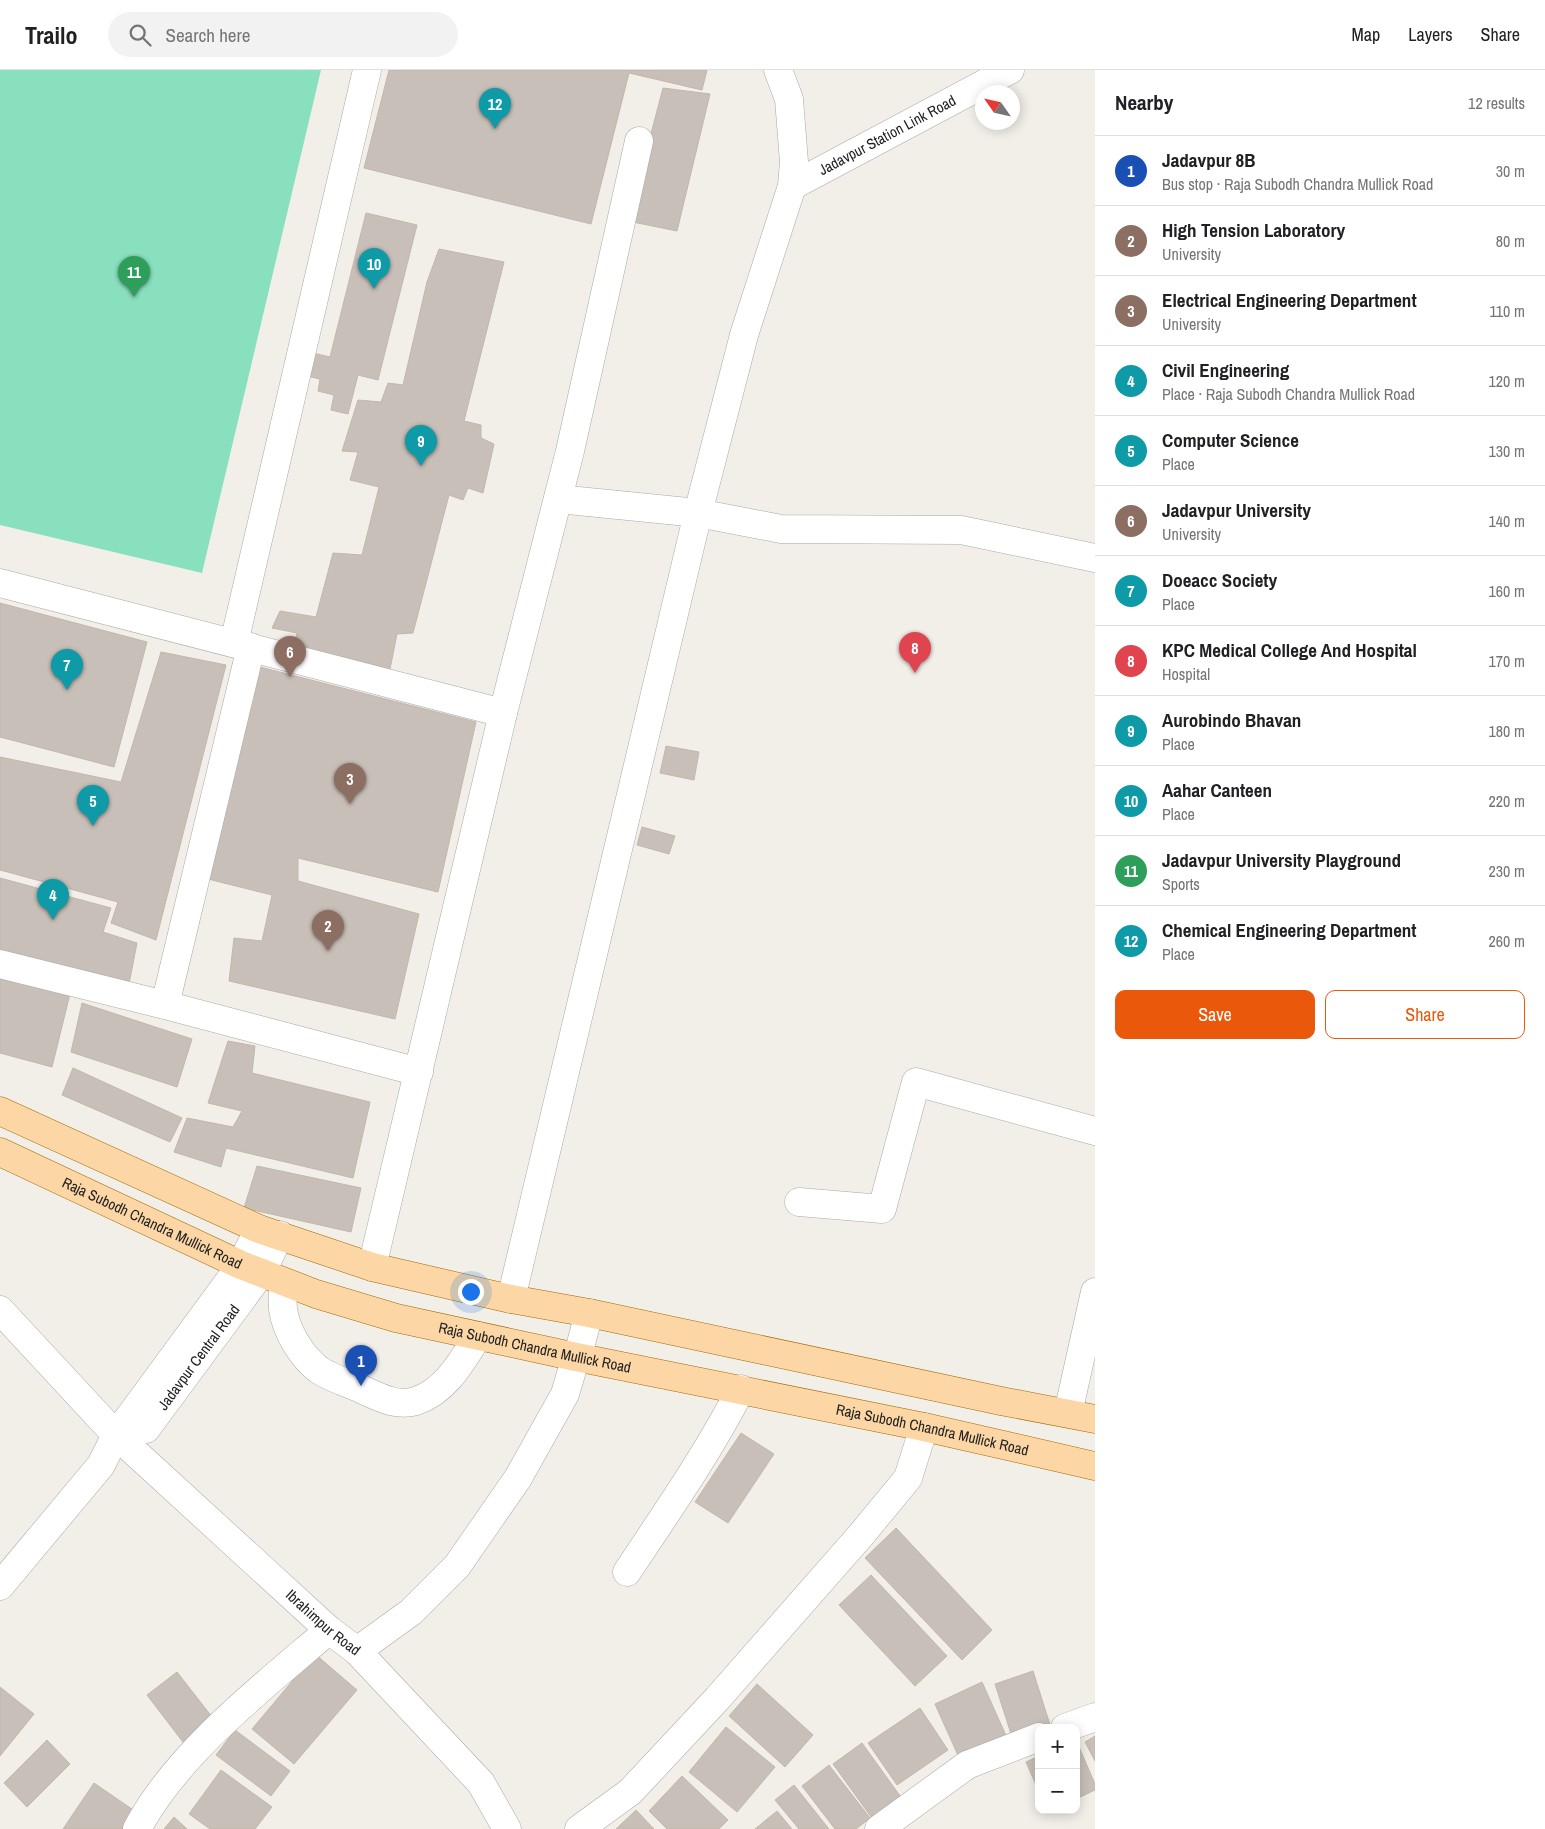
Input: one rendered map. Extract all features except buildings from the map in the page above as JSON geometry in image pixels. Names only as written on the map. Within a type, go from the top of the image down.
[{"type":"main road","points":[[0,1111],[270,1232],[372,1267],[511,1299],[589,1313],[1095,1419]]},
{"type":"main road","name":"Raja Subodh Chandra Mullick Road","points":[[1,1154],[262,1273],[316,1294],[396,1318],[576,1357],[924,1427],[1095,1466]]},
{"type":"street","points":[[165,1005],[367,70]]},
{"type":"street","points":[[511,1299],[698,513],[744,335],[792,186],[794,162],[789,99],[778,70]]},
{"type":"street","name":"Jadavpur Station Link Road","points":[[792,186],[1010,70]]},
{"type":"street","points":[[372,1267],[503,712],[558,499],[640,141]]},
{"type":"street","points":[[558,499],[698,513],[781,529],[962,530],[1095,558]]},
{"type":"street","points":[[0,583],[503,712]]},
{"type":"street","points":[[0,964],[419,1072]]},
{"type":"street","points":[[799,1202],[882,1209],[916,1082],[1095,1131]]},
{"type":"street","name":"Jadavpur Central Road","points":[[0,1586],[101,1465],[124,1442],[262,1273],[270,1232]]},
{"type":"street","points":[[262,1273],[283,1307],[286,1325],[307,1359],[320,1370],[386,1401],[403,1403],[416,1401],[432,1394],[447,1381],[459,1366],[478,1336]]},
{"type":"street","points":[[1068,1413],[1095,1292]]},
{"type":"street","name":"Ibrahimpur Road","points":[[0,1310],[124,1442],[329,1630],[357,1651],[481,1783],[506,1829]]},
{"type":"street","points":[[357,1651],[411,1612],[457,1566],[518,1478],[565,1394],[589,1313]]},
{"type":"street","points":[[627,1572],[723,1425],[741,1389]]},
{"type":"street","points":[[579,1829],[630,1792],[717,1699],[861,1535],[908,1478],[924,1427]]},
{"type":"street","points":[[137,1829],[148,1808],[188,1758],[245,1702],[329,1630]]},
{"type":"street","points":[[1077,1724],[1095,1718]]},
{"type":"street","points":[[879,1829],[967,1765],[1035,1739]]},
{"type":"green space","points":[[0,70],[321,70],[202,573],[0,525]]},
{"type":"place","name":"Chemical Engineering Department","points":[[495,129]]},
{"type":"place","name":"Aahar Canteen","points":[[374,289]]},
{"type":"place","name":"Jadavpur University Playground","points":[[134,297]]},
{"type":"place","name":"Aurobindo Bhavan","points":[[421,466]]},
{"type":"place","name":"KPC Medical College And Hospital","points":[[915,673]]},
{"type":"place","name":"Jadavpur University","points":[[290,677]]},
{"type":"place","name":"Doeacc Society","points":[[67,690]]},
{"type":"place","name":"Electrical Engineering Department","points":[[350,804]]},
{"type":"place","name":"Computer Science","points":[[93,826]]},
{"type":"place","name":"Civil Engineering","points":[[53,920]]},
{"type":"place","name":"High Tension Laboratory","points":[[328,951]]},
{"type":"place","name":"Jadavpur 8B","points":[[361,1386]]}]
